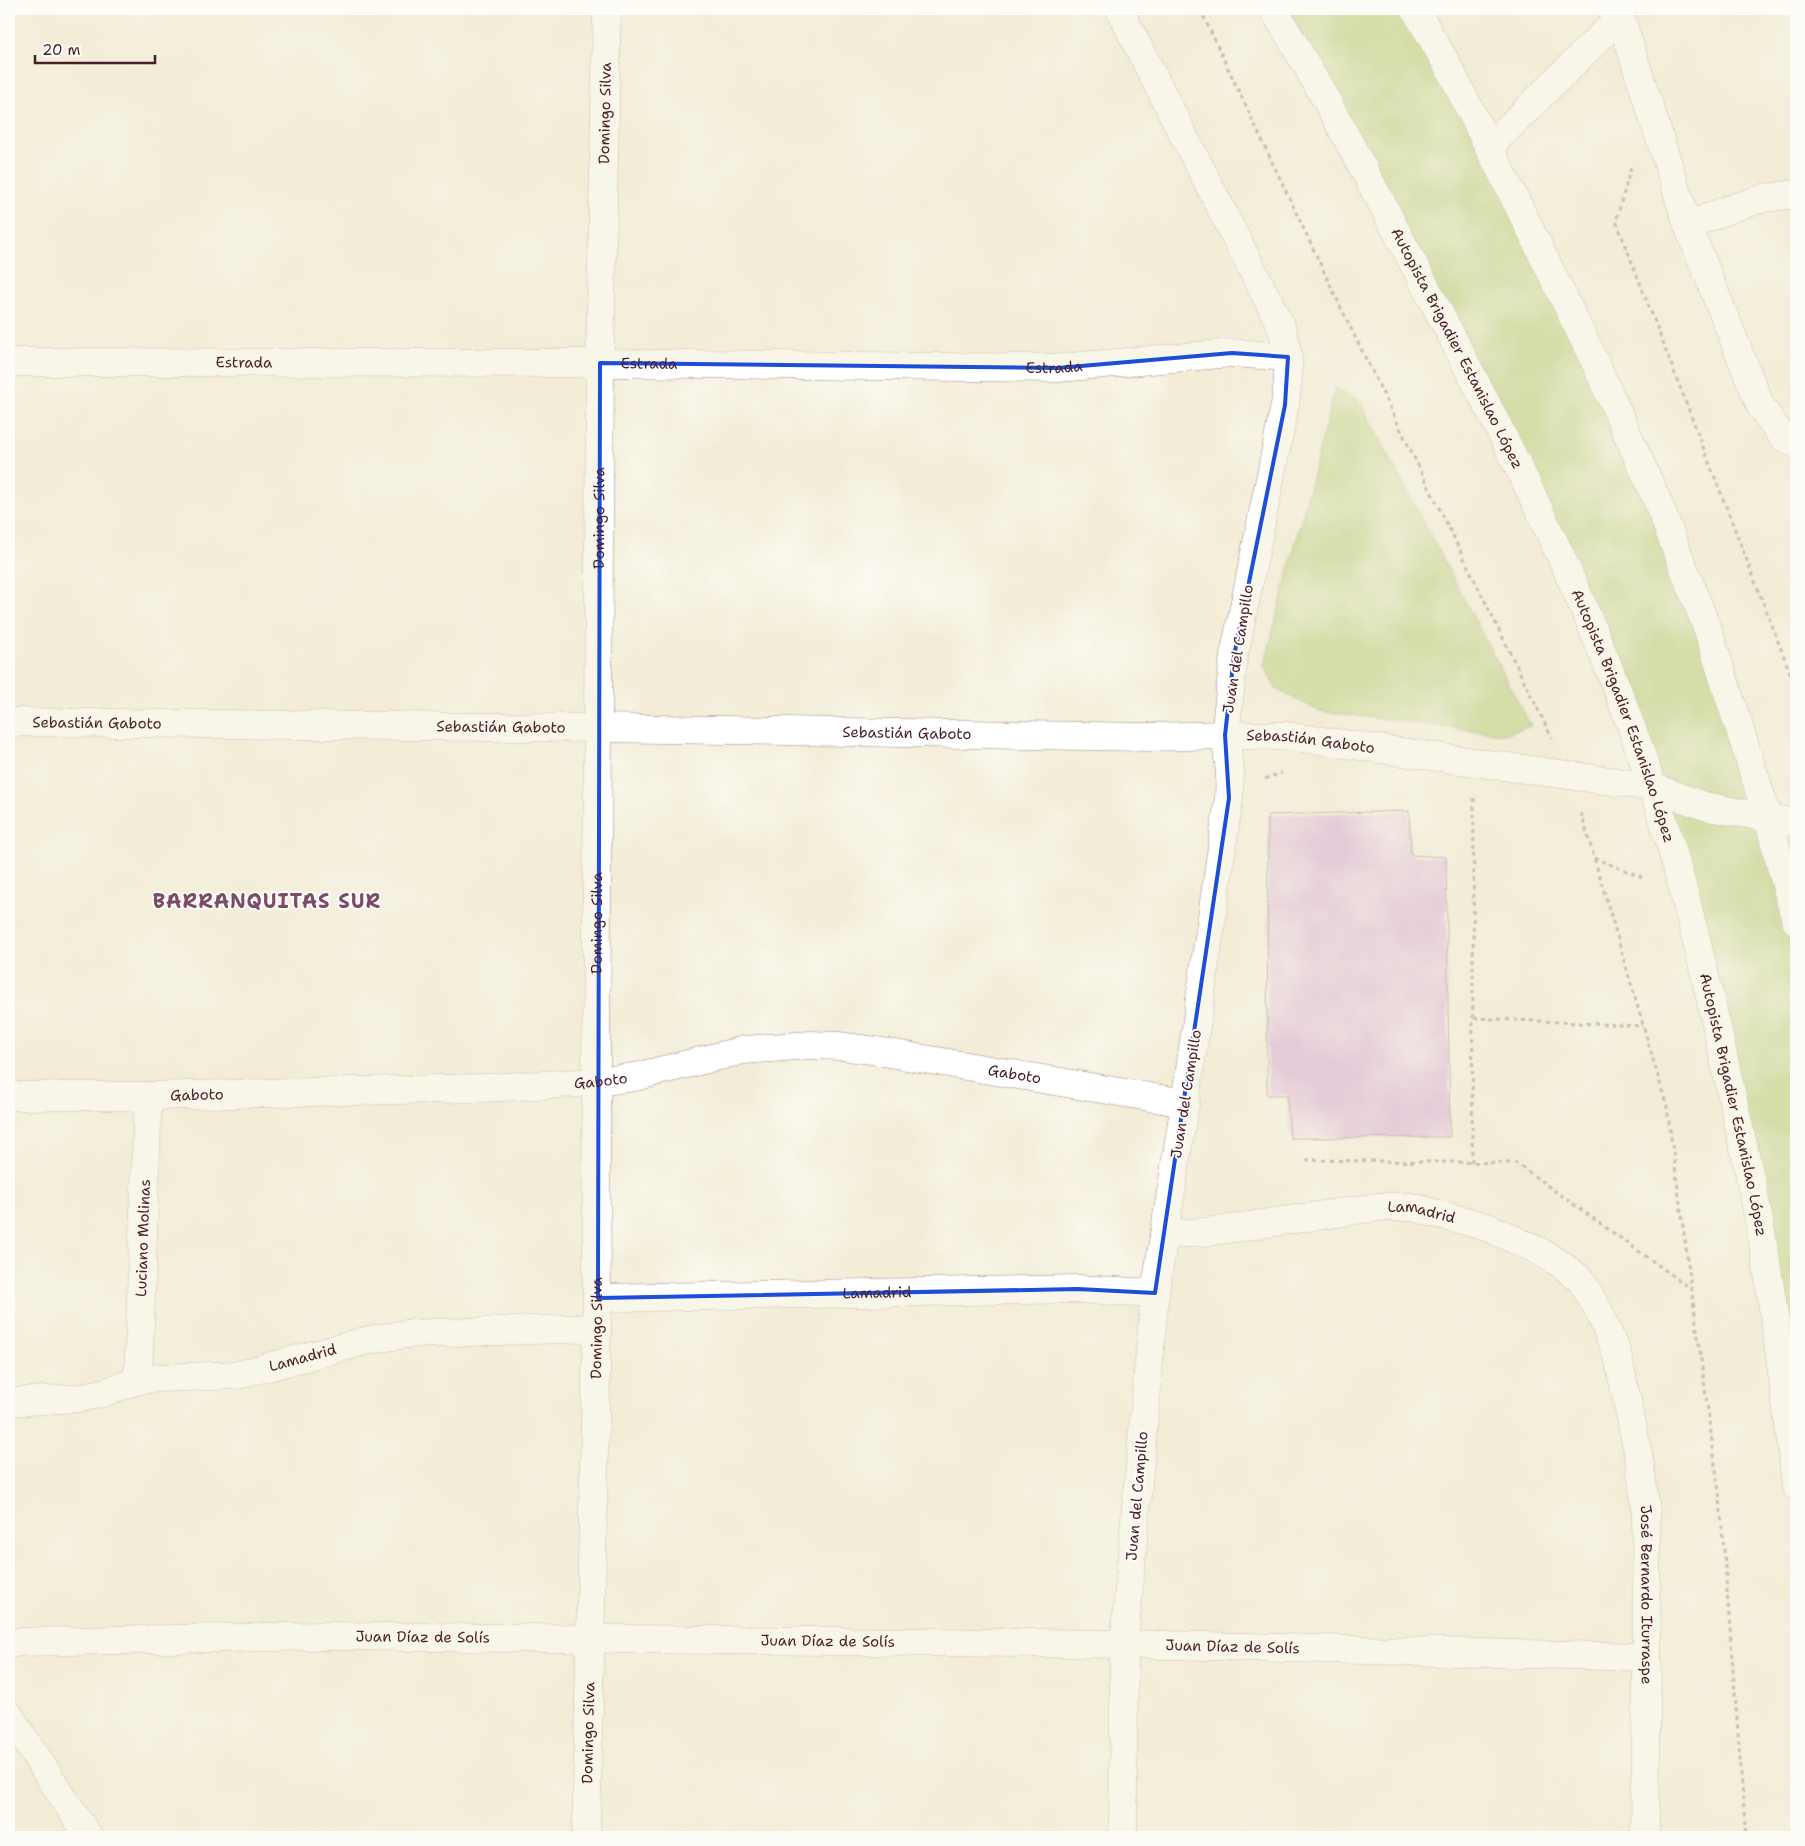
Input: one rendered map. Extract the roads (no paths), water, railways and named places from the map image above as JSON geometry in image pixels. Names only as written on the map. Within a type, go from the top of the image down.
[{"type":"main road","name":"Domingo Silva","points":[[586,1837],[598,1328],[596,1082],[600,363],[607,9]]},
{"type":"main road","name":"Juan del Campillo","points":[[1119,9],[1280,324],[1286,340],[1289,379],[1234,656],[1225,735],[1230,772],[1229,798],[1185,1103],[1155,1293],[1124,1644],[1123,1837]]},
{"type":"main road","name":"Autopista Brigadier Estanislao López","points":[[1273,9],[1310,70],[1479,386],[1573,580],[1632,728],[1653,787],[1686,894],[1716,1020],[1759,1224],[1785,1387],[1796,1486]]},
{"type":"main road","points":[[1415,9],[1447,64],[1594,360],[1657,500],[1709,633],[1768,818],[1796,921]]},
{"type":"main road","points":[[1489,147],[1619,13],[1688,226],[1761,407],[1782,436],[1796,444]]},
{"type":"main road","points":[[1688,226],[1729,209],[1764,198],[1796,194]]},
{"type":"main road","name":"Estrada","points":[[9,362],[600,363],[1058,368],[1232,353],[1288,357]]},
{"type":"main road","name":"Sebastián Gaboto","points":[[9,722],[598,728],[1149,737],[1287,736],[1653,787],[1704,806],[1796,823]]},
{"type":"main road","name":"Gaboto","points":[[9,1096],[148,1096],[482,1088],[596,1082],[664,1071],[744,1050],[810,1045],[840,1046],[896,1054],[1185,1103]]},
{"type":"main road","name":"Luciano Molinas","points":[[138,1380],[148,1096]]},
{"type":"main road","name":"Lamadrid","points":[[1164,1235],[1215,1231],[1377,1207],[1412,1207],[1448,1216],[1487,1228],[1539,1251],[1559,1263],[1580,1280],[1599,1312],[1618,1357]]},
{"type":"main road","name":"Lamadrid","points":[[598,1298],[1078,1289],[1155,1293]]},
{"type":"main road","name":"Lamadrid","points":[[9,1402],[79,1398],[103,1393],[138,1380],[238,1375],[369,1340],[406,1334],[598,1328]]},
{"type":"main road","name":"José Bernardo Iturraspe","points":[[1618,1357],[1639,1458],[1646,1510],[1645,1837]]},
{"type":"main road","name":"Juan Díaz de Solís","points":[[9,1644],[28,1642],[323,1636],[1124,1644],[1647,1658]]},
{"type":"main road","points":[[9,1715],[89,1837]]},
{"type":"district","name":"BARRANQUITAS SUR","points":[[267,901]]}]
